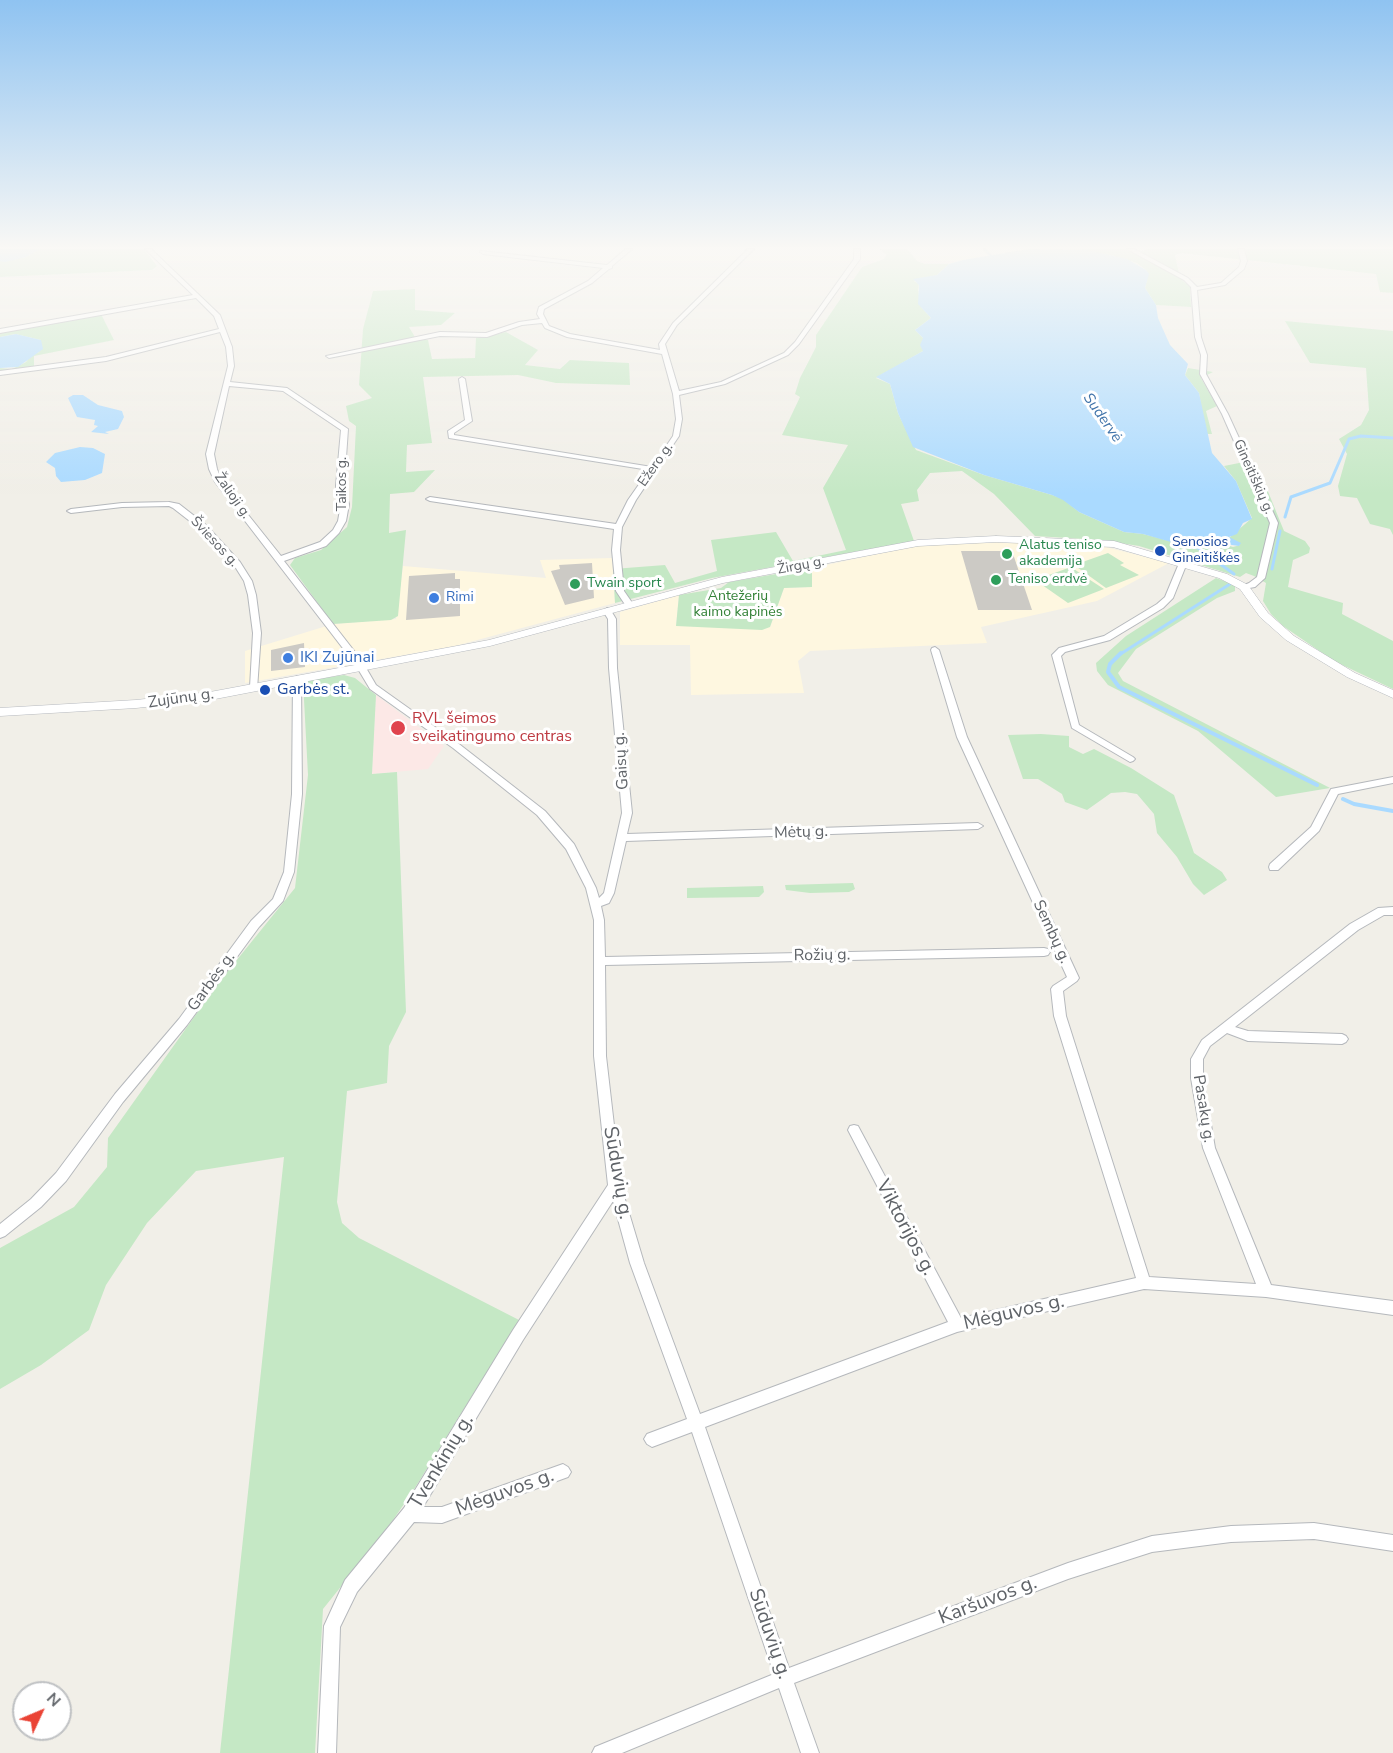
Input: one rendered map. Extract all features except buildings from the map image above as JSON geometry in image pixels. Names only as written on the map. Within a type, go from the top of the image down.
[{"type":"street","points":[[0,374],[106,359],[221,331]]},
{"type":"street","name":"Žalioji g.","points":[[224,331],[231,353],[227,384],[210,454],[213,469],[219,482],[359,663],[360,668]]},
{"type":"street","points":[[329,356],[440,334],[487,335],[499,331]]},
{"type":"street","points":[[554,331],[568,336],[662,352],[662,344],[669,331]]},
{"type":"street","points":[[676,394],[723,383],[786,354],[807,331]]},
{"type":"street","name":"Gineitiškių g.","points":[[1198,331],[1204,355],[1203,374],[1225,414],[1274,523],[1261,578],[1252,585],[1244,587]]},
{"type":"street","name":"Ežero g.","points":[[629,604],[620,591],[616,550],[618,527],[632,500],[677,431],[676,394],[662,352]]},
{"type":"street","points":[[462,379],[469,421],[450,432],[454,439],[654,469]]},
{"type":"street","name":"Taikos g.","points":[[227,384],[264,385],[285,389],[345,429],[340,486],[345,504],[342,520],[336,531],[323,544],[278,560]]},
{"type":"street","points":[[430,499],[618,527]]},
{"type":"street","name":"Šviesos g.","points":[[71,511],[122,505],[169,504],[176,506],[203,527],[232,558],[250,588],[257,633],[254,687]]},
{"type":"street","name":"Žirgų g.","points":[[360,668],[490,643],[722,580],[927,542],[1021,539],[1114,544],[1223,576],[1244,587]]},
{"type":"street","points":[[1130,759],[1075,726],[1056,655],[1062,650],[1107,638],[1153,612],[1169,598],[1183,563]]},
{"type":"street","points":[[1244,587],[1264,615],[1290,638],[1351,675],[1393,694]]},
{"type":"street","name":"Gaisų g.","points":[[596,904],[605,900],[609,893],[627,813],[613,668],[612,619],[607,610]]},
{"type":"street","name":"Sembų g.","points":[[935,650],[962,737],[1073,978],[1057,989],[1060,1016],[1144,1283]]},
{"type":"street","name":"Zujūnų g.","points":[[0,712],[162,702],[360,668]]},
{"type":"street","name":"Sūduvių g.","points":[[360,668],[373,687],[463,751],[541,813],[570,847],[591,888],[596,904],[600,1056],[615,1186],[637,1263],[696,1423],[810,1753]]},
{"type":"street","name":"Garbės g.","points":[[0,1232],[36,1203],[61,1177],[119,1098],[183,1022],[255,924],[278,901],[289,872],[297,794],[297,679]]},
{"type":"street","points":[[1274,867],[1315,829],[1334,791],[1393,780]]},
{"type":"street","name":"Mėtų g.","points":[[623,838],[978,826]]},
{"type":"street","name":"Pasakų g.","points":[[1266,1291],[1209,1148],[1197,1078],[1197,1059],[1201,1049],[1226,1028],[1359,924],[1382,911],[1393,911]]},
{"type":"street","name":"Rožių g.","points":[[599,961],[1044,952]]},
{"type":"street","points":[[1226,1028],[1248,1036],[1342,1039]]},
{"type":"street","name":"Viktorijos g.","points":[[854,1130],[957,1325]]},
{"type":"street","name":"Tvenkinių g.","points":[[327,1753],[332,1626],[351,1586],[410,1514],[518,1335],[615,1186]]},
{"type":"street","name":"Mėguvos g.","points":[[652,1439],[957,1325],[1144,1283],[1266,1291],[1393,1308]]},
{"type":"street","name":"Mėguvos g.","points":[[410,1514],[442,1515],[563,1472]]},
{"type":"street","name":"Karšuvos g.","points":[[601,1753],[784,1678],[1068,1571],[1152,1544],[1231,1534],[1314,1531],[1393,1543]]},
{"type":"shaded area","points":[[1004,542],[1102,546],[1169,563],[1097,601],[981,627],[987,643],[810,651],[798,661],[804,693],[691,695],[690,645],[620,645],[620,612],[679,595],[676,626],[770,627],[784,588],[812,587],[812,568],[920,545]]},
{"type":"shaded area","points":[[612,558],[615,603],[455,646],[245,683],[245,651],[333,624],[396,619],[403,566],[546,578],[540,560]]},
{"type":"shaded area","name":"RVL šeimos sveikatingumo centras","points":[[376,695],[444,746],[428,769],[372,774]]},
{"type":"green space","points":[[109,331],[114,340],[34,356],[34,369],[0,372],[0,368],[12,369],[39,352],[41,340],[15,334],[0,337],[0,332]]},
{"type":"green space","points":[[363,331],[411,331],[415,337],[428,340],[432,359],[475,358],[476,338],[506,332],[538,350],[525,365],[560,369],[570,360],[629,363],[630,385],[556,383],[518,375],[423,377],[432,443],[407,445],[406,472],[435,470],[414,492],[390,494],[389,533],[406,530],[398,616],[391,620],[333,624],[290,565],[295,558],[321,550],[347,527],[352,507],[356,426],[349,421],[346,406],[372,398],[359,385]]},
{"type":"green space","points":[[819,331],[916,331],[923,338],[923,351],[876,378],[890,384],[898,413],[916,450],[984,475],[1063,499],[1079,512],[1124,532],[1143,534],[1194,547],[1208,547],[1219,543],[1233,547],[1240,545],[1229,538],[1252,518],[1236,481],[1224,466],[1239,463],[1258,467],[1284,531],[1305,541],[1310,548],[1309,553],[1293,560],[1288,587],[1343,603],[1342,614],[1393,641],[1393,689],[1334,661],[1283,626],[1271,614],[1263,601],[1266,583],[1254,576],[1246,573],[1240,577],[1139,546],[1101,540],[1035,536],[994,494],[962,471],[930,473],[917,490],[919,501],[901,504],[914,541],[712,578],[615,603],[613,569],[665,565],[675,583],[717,571],[711,540],[776,532],[793,561],[846,550],[823,488],[848,445],[782,435],[800,397],[795,394],[800,378],[816,347],[816,335]]},
{"type":"green space","points":[[1291,331],[1393,331],[1393,535],[1390,529],[1370,524],[1357,498],[1340,496],[1338,486],[1347,454],[1339,439],[1361,425],[1369,410],[1366,368],[1310,363]]},
{"type":"green space","points":[[1188,368],[1213,372],[1201,378],[1217,406],[1206,411],[1212,434],[1206,434],[1199,393],[1185,375]]},
{"type":"green space","points":[[1108,553],[1124,563],[1120,565],[1139,575],[1106,588],[1074,565]]},
{"type":"green space","points":[[1071,567],[1104,589],[1068,603],[1035,580]]},
{"type":"green space","name":"Antežerių kaimo kapinės","points":[[812,568],[812,587],[784,588],[770,627],[762,630],[676,626],[679,595],[721,588],[729,582]]},
{"type":"green space","points":[[1216,578],[1235,585],[1235,591],[1217,598],[1136,649],[1118,673],[1123,681],[1330,788],[1276,797],[1198,731],[1108,685],[1097,671],[1096,663],[1126,636]]},
{"type":"green space","points":[[344,675],[355,678],[376,695],[372,774],[397,772],[406,1012],[389,1046],[387,1083],[347,1091],[337,1202],[342,1223],[359,1238],[519,1320],[413,1491],[384,1533],[323,1609],[315,1753],[220,1753],[284,1157],[196,1171],[147,1223],[106,1285],[89,1330],[41,1365],[0,1389],[0,1248],[74,1207],[107,1167],[108,1138],[219,982],[295,888],[308,775],[303,681]]},
{"type":"green space","points":[[1008,735],[1069,736],[1069,747],[1083,754],[1094,749],[1131,768],[1174,795],[1194,853],[1222,872],[1227,880],[1204,895],[1193,884],[1177,857],[1157,833],[1154,814],[1137,794],[1111,793],[1087,810],[1065,802],[1062,794],[1038,779],[1023,779]]},
{"type":"green space","points":[[853,883],[855,889],[849,892],[810,893],[786,890],[785,885]]},
{"type":"green space","points":[[763,886],[764,892],[759,897],[687,898],[687,888]]},
{"type":"water","points":[[916,331],[1164,331],[1170,345],[1188,364],[1185,375],[1199,393],[1212,453],[1236,481],[1252,519],[1243,523],[1237,534],[1229,537],[1241,543],[1239,546],[1219,543],[1208,547],[1185,546],[1143,534],[1124,532],[1079,512],[1052,495],[984,475],[913,447],[898,413],[890,384],[876,377],[923,351],[920,345],[923,338]]},
{"type":"water","points":[[16,334],[41,340],[43,349],[18,367],[0,368],[0,337]]},
{"type":"water","points":[[73,395],[83,395],[98,405],[122,411],[124,417],[118,429],[105,432],[109,434],[91,432],[98,426],[94,425],[95,420],[77,417],[68,398]]},
{"type":"water","points":[[80,447],[93,448],[105,454],[102,473],[85,480],[61,482],[56,476],[55,468],[46,462],[55,453]]},
{"type":"waterway","points":[[1285,517],[1291,497],[1330,483],[1349,439],[1361,436],[1393,438]]},
{"type":"waterway","points":[[1272,569],[1280,531]]},
{"type":"waterway","name":"Sudervė","points":[[1191,543],[1234,574]]},
{"type":"waterway","name":"Sudervė","points":[[1119,655],[1230,584]]},
{"type":"waterway","name":"Sudervė","points":[[1119,655],[1110,664],[1108,672],[1119,687],[1317,785]]},
{"type":"waterway","name":"Sudervė","points":[[1343,799],[1354,804],[1393,811]]},
{"type":"place","name":"Senosios Gineitiškės","points":[[1160,551]]},
{"type":"place","name":"Alatus teniso akademija","points":[[1007,554]]},
{"type":"place","name":"Teniso erdvė","points":[[996,580]]},
{"type":"place","name":"Twain sport","points":[[575,584]]},
{"type":"place","name":"Rimi","points":[[434,598]]},
{"type":"place","name":"IKI Zujūnai","points":[[288,658]]},
{"type":"place","name":"Garbės st.","points":[[265,690]]},
{"type":"place","name":"RVL šeimos sveikatingumo centras","points":[[398,728]]}]
